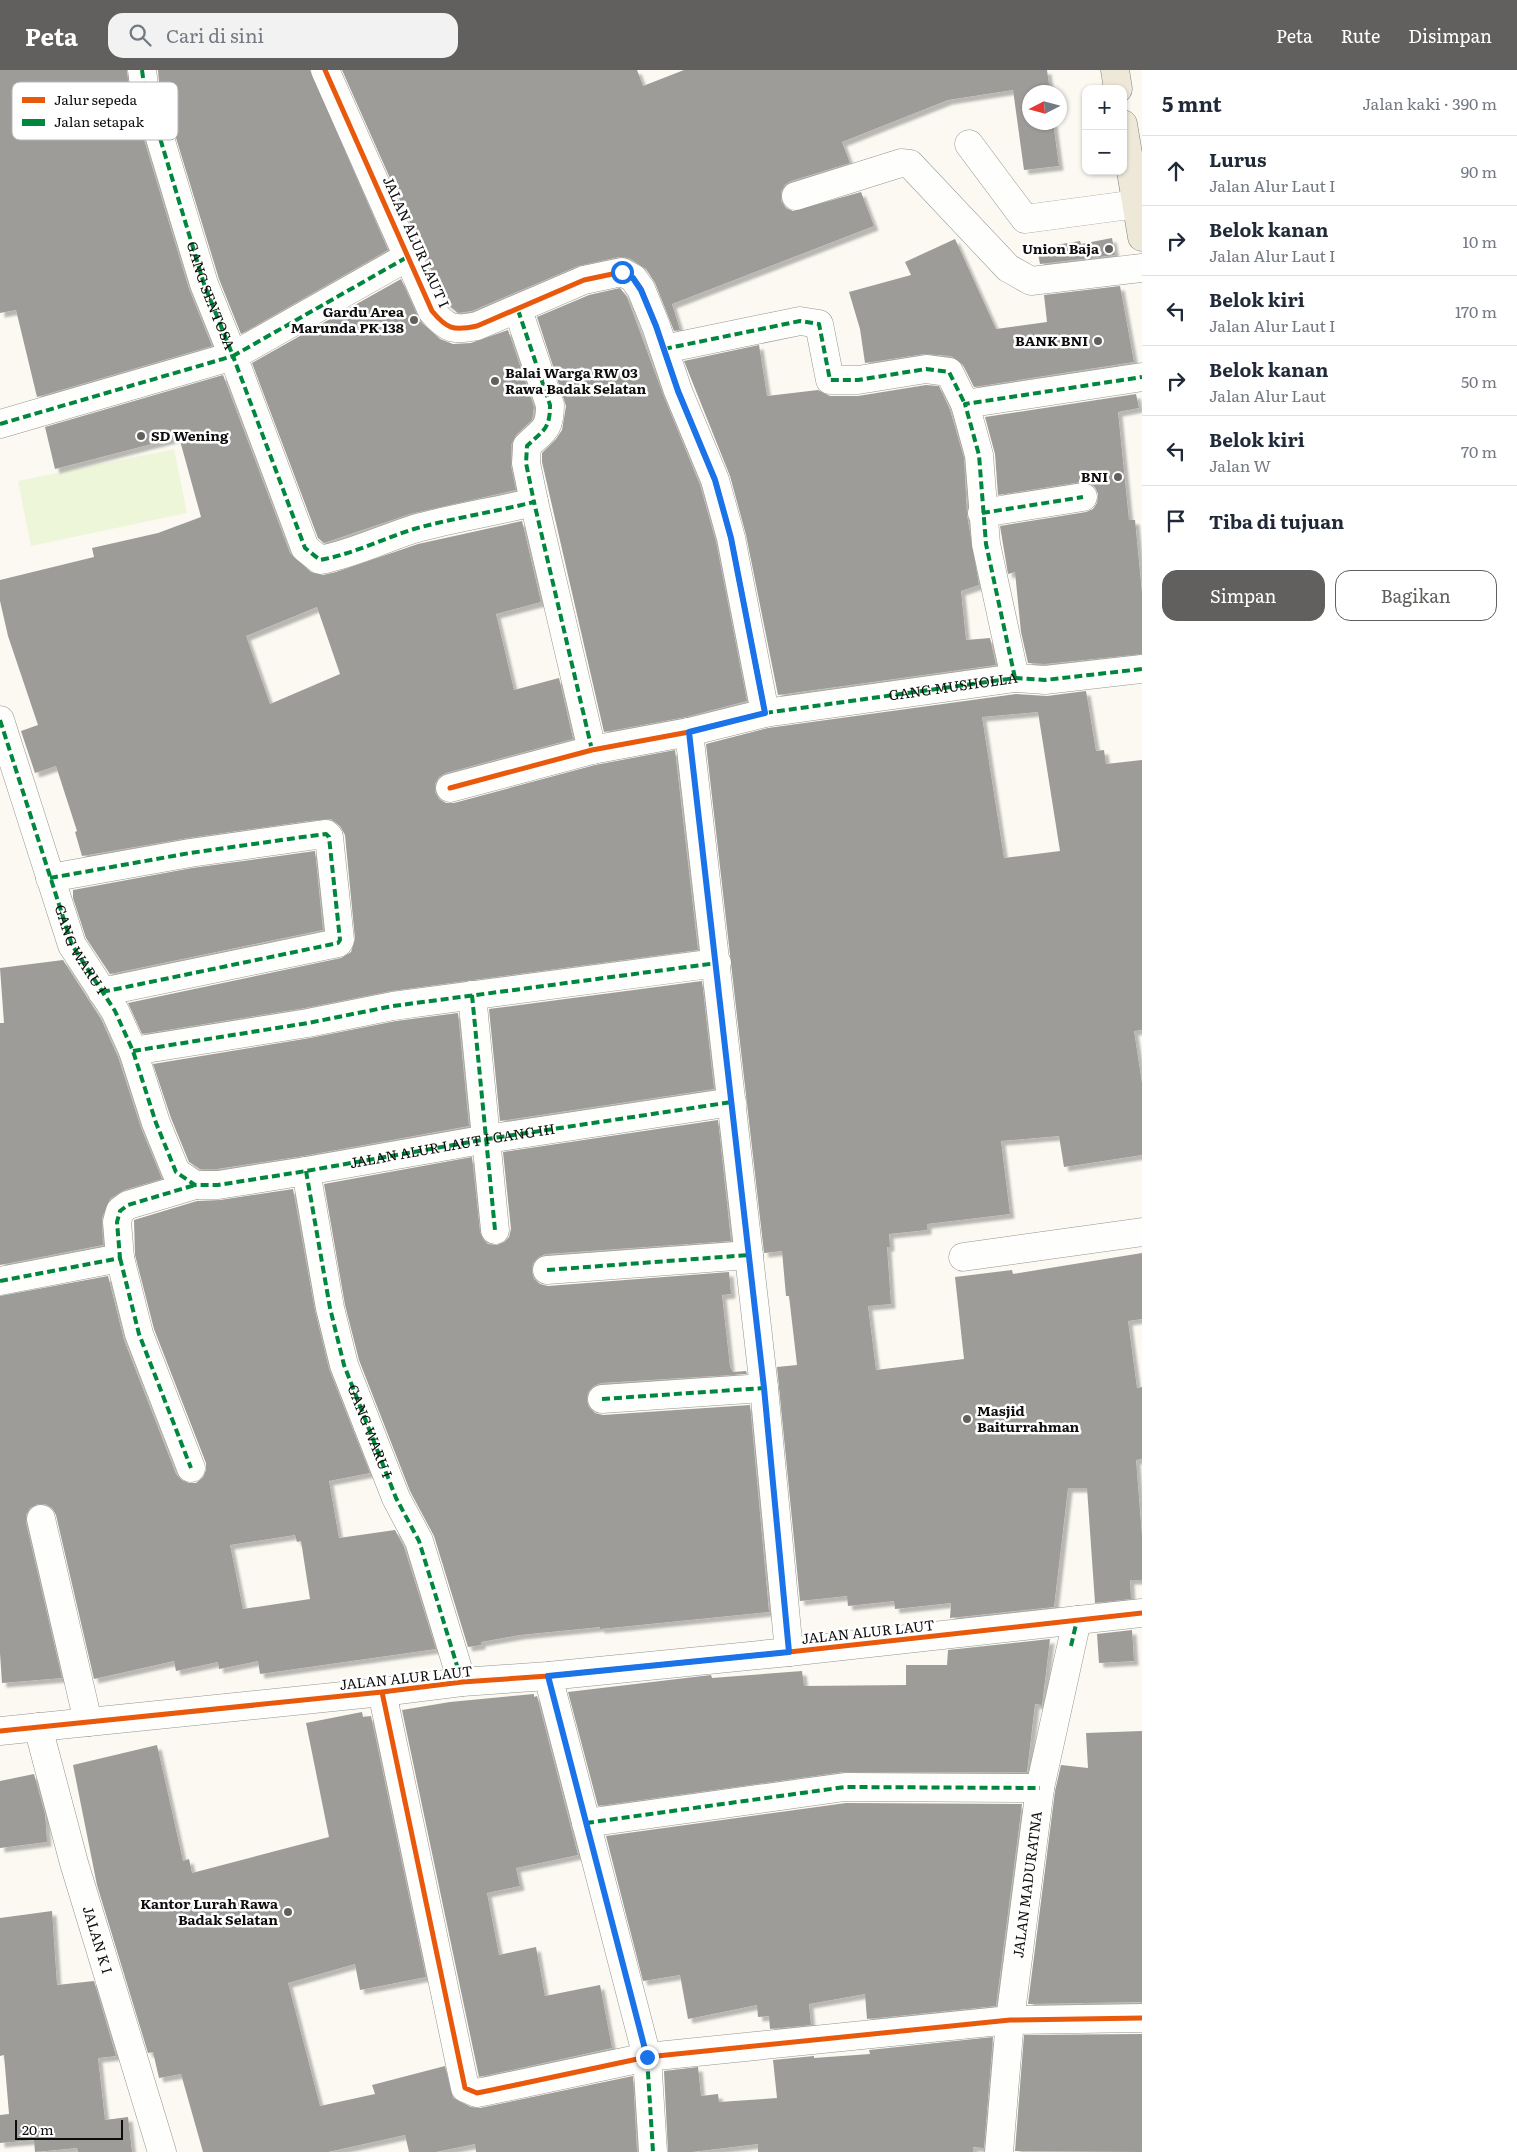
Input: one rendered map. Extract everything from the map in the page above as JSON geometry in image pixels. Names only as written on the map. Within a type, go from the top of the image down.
[{"type":"main road","points":[[1115,70],[1117,85]]},
{"type":"main road","points":[[1125,130],[1137,176],[1137,204],[1142,237]]},
{"type":"street","name":"JALAN ALUR LAUT I","points":[[326,70],[432,311],[444,326],[460,330],[477,326],[584,280],[622,272],[633,278],[641,290],[678,391],[715,480],[731,538],[765,713]]},
{"type":"street","name":"GANG SENTOSA","points":[[161,140],[204,284],[233,356],[409,256]]},
{"type":"street","points":[[969,144],[1025,219],[1137,204]]},
{"type":"street","points":[[796,196],[901,163],[910,164],[1008,268],[1020,276],[1032,281],[1142,268]]},
{"type":"street","points":[[518,310],[550,405],[550,421],[546,429],[526,446],[526,463],[592,750]]},
{"type":"street","points":[[664,349],[800,321],[819,324],[830,380],[858,380],[926,369],[950,372],[965,404],[979,455],[982,514],[986,544],[1014,678]]},
{"type":"street","points":[[0,424],[233,356],[305,548],[320,560],[341,556],[430,525],[480,516],[534,502]]},
{"type":"street","points":[[965,404],[1142,377]]},
{"type":"street","points":[[982,514],[1083,498]]},
{"type":"street","name":"GANG MUSHOLLA","points":[[765,713],[1014,678],[1045,680],[1142,669]]},
{"type":"street","points":[[450,788],[592,750],[689,732],[765,713]]},
{"type":"street","name":"GANG WARU I","points":[[0,720],[72,945],[115,1011],[133,1051],[156,1123],[185,1178]]},
{"type":"street","points":[[689,732],[717,963],[764,1388],[789,1652]]},
{"type":"street","points":[[50,878],[190,853],[326,834],[329,837],[340,940],[338,943],[102,992]]},
{"type":"street","points":[[133,1051],[308,1023],[393,1006],[717,963]]},
{"type":"street","points":[[472,995],[495,1230]]},
{"type":"street","name":"JALAN ALUR LAUT I GANG III","points":[[120,1258],[117,1222],[120,1211],[128,1205],[185,1178],[218,1185],[487,1139],[732,1102]]},
{"type":"street","name":"GANG WARU I","points":[[306,1171],[330,1308],[344,1365],[396,1498],[418,1541],[462,1682]]},
{"type":"street","points":[[963,1257],[1142,1232]]},
{"type":"street","points":[[547,1270],[749,1254]]},
{"type":"street","points":[[0,1281],[120,1258],[139,1334],[191,1468]]},
{"type":"street","points":[[602,1399],[764,1388]]},
{"type":"street","points":[[41,1519],[88,1722]]},
{"type":"street","name":"JALAN ALUR LAUT","points":[[0,1730],[382,1692],[462,1682],[548,1676],[789,1652],[1142,1613]]},
{"type":"street","name":"JALAN MADURATNA","points":[[999,2152],[1010,2020],[1040,1788],[1077,1620]]},
{"type":"street","points":[[548,1676],[647,2057],[653,2152]]},
{"type":"street","points":[[382,1692],[465,2088],[476,2093],[647,2057],[1010,2020],[1142,2018]]},
{"type":"street","name":"JALAN K I","points":[[38,1727],[74,1863],[162,2152]]},
{"type":"street","points":[[586,1823],[845,1787],[1040,1788]]},
{"type":"green space","points":[[174,449],[187,513],[31,546],[18,481]]},
{"type":"building","points":[[0,70],[127,70],[128,82],[12,82],[12,140],[144,140],[189,289],[212,346],[37,397],[16,310],[0,313]]},
{"type":"building","points":[[158,70],[310,70],[388,250],[241,334],[219,279],[177,140],[178,82],[159,82]]},
{"type":"building","points":[[342,70],[637,70],[643,86],[684,70],[1047,70],[1049,85],[1022,85],[1022,130],[1054,130],[1059,166],[1024,170],[1013,90],[948,100],[842,142],[850,163],[791,181],[785,185],[781,192],[781,201],[786,208],[793,211],[861,192],[874,226],[672,304],[680,330],[674,331],[655,283],[646,269],[629,258],[619,257],[578,266],[472,311],[458,313],[445,302]]},
{"type":"building","points":[[1112,238],[1115,255],[1040,264],[1037,248],[1080,241],[1081,244]]},
{"type":"building","points":[[955,239],[996,329],[1047,322],[1044,295],[1120,286],[1134,362],[974,387],[963,365],[951,356],[924,354],[865,363],[860,329],[849,292],[911,275],[905,262]]},
{"type":"building","points":[[401,279],[420,321],[440,339],[453,344],[471,343],[508,330],[534,407],[532,420],[516,435],[511,445],[511,466],[516,490],[410,514],[324,543],[318,538],[252,363]]},
{"type":"building","points":[[620,288],[627,297],[664,397],[700,485],[716,542],[747,701],[686,717],[604,732],[542,462],[542,453],[562,430],[566,406],[537,317],[589,295]]},
{"type":"building","points":[[759,345],[767,396],[818,390],[830,396],[858,396],[926,385],[939,386],[950,410],[964,458],[967,515],[979,585],[961,591],[966,640],[990,638],[996,665],[778,695],[746,535],[730,476],[684,361]]},
{"type":"building","points":[[223,375],[290,553],[311,572],[323,575],[418,544],[522,521],[541,602],[496,614],[514,690],[559,678],[573,739],[446,773],[439,777],[435,784],[435,792],[439,799],[446,803],[454,803],[595,765],[675,750],[698,950],[391,991],[305,1008],[142,1034],[128,1003],[341,958],[351,952],[355,939],[345,835],[340,826],[331,819],[188,838],[82,856],[75,832],[77,831],[56,766],[35,773],[21,731],[38,725],[8,636],[0,601],[0,580],[94,557],[92,548],[158,533],[201,517],[179,437],[55,469],[45,427]],"holes":[[[317,607],[340,674],[270,704],[246,636]]]},
{"type":"building","points":[[1136,394],[1139,408],[1118,412],[1129,520],[1135,520],[1142,593],[1142,654],[1045,664],[1028,663],[1021,632],[1015,572],[1008,574],[1000,526],[1086,512],[1093,509],[1097,503],[1098,494],[1095,487],[1088,482],[1081,482],[998,495],[995,454],[985,417]]},
{"type":"building","points":[[1086,691],[1096,751],[1104,750],[1106,764],[1142,760],[1142,1030],[1134,1031],[1142,1083],[1142,1155],[1064,1167],[1059,1136],[1001,1141],[1010,1214],[927,1224],[927,1230],[889,1234],[890,1247],[887,1247],[891,1304],[868,1306],[876,1370],[964,1359],[955,1277],[1012,1270],[1013,1274],[1142,1253],[1142,1319],[1128,1321],[1137,1388],[1142,1387],[1142,1459],[1136,1460],[1142,1536],[1142,1580],[1130,1580],[1131,1599],[1095,1603],[1087,1488],[1068,1488],[1054,1607],[950,1618],[951,1603],[895,1609],[894,1601],[848,1606],[847,1596],[800,1601],[777,1367],[797,1365],[789,1296],[786,1296],[782,1251],[764,1253],[706,744],[768,728],[1016,694],[1047,696]],"holes":[[[1038,712],[1060,851],[1004,858],[982,717]]]},
{"type":"building","points":[[315,851],[323,930],[110,974],[86,938],[73,898],[73,890],[192,868]]},
{"type":"building","points":[[63,960],[101,1019],[118,1057],[141,1128],[162,1179],[124,1190],[110,1199],[102,1218],[103,1245],[0,1265],[0,1023],[4,1023],[0,968]]},
{"type":"building","points":[[702,981],[714,1089],[500,1121],[489,1009]]},
{"type":"building","points":[[458,1013],[469,1126],[303,1156],[217,1169],[200,1169],[189,1162],[171,1118],[153,1064],[310,1038],[396,1021]]},
{"type":"building","points":[[718,1120],[731,1241],[546,1254],[539,1257],[533,1263],[532,1272],[534,1279],[540,1284],[548,1286],[729,1272],[731,1294],[722,1295],[730,1367],[733,1372],[746,1371],[747,1374],[601,1383],[594,1386],[588,1392],[587,1401],[589,1407],[595,1413],[603,1415],[750,1405],[769,1612],[520,1635],[481,1642],[481,1645],[468,1647],[434,1536],[410,1491],[359,1360],[345,1305],[324,1184],[472,1157],[480,1232],[488,1244],[497,1245],[509,1237],[511,1229],[503,1152]]},
{"type":"building","points":[[293,1189],[315,1311],[329,1369],[370,1473],[329,1481],[339,1538],[395,1530],[404,1547],[436,1649],[260,1674],[258,1661],[219,1669],[218,1662],[176,1671],[174,1661],[94,1679],[56,1515],[52,1508],[45,1504],[38,1504],[30,1508],[26,1515],[26,1523],[62,1678],[2,1683],[0,1653],[0,1296],[108,1276],[124,1340],[176,1474],[182,1480],[196,1483],[203,1477],[206,1463],[154,1329],[135,1255],[134,1220],[197,1201],[220,1200]],"holes":[[[295,1535],[297,1542],[301,1541],[310,1599],[243,1609],[230,1545]]]},
{"type":"building","points":[[1132,1630],[1134,1661],[1099,1663],[1097,1634]]},
{"type":"building","points":[[1050,1639],[1042,1705],[1035,1704],[1027,1772],[843,1772],[598,1806],[568,1692],[711,1675],[712,1678],[802,1671],[804,1686],[906,1685],[906,1665],[947,1665],[948,1650]]},
{"type":"building","points":[[534,1694],[534,1697],[537,1696],[578,1855],[516,1868],[520,1886],[487,1893],[499,1955],[536,1947],[545,1996],[600,1985],[612,2048],[479,2077],[402,1710],[450,1702]]},
{"type":"building","points":[[362,1712],[363,1717],[371,1716],[426,1977],[360,1990],[355,1964],[288,1983],[320,2106],[375,2094],[372,2085],[445,2066],[453,2098],[471,2107],[480,2108],[633,2076],[637,2152],[476,2152],[475,2144],[436,2152],[409,2152],[405,2135],[328,2152],[203,2152],[181,2074],[159,2078],[153,2052],[148,2053],[97,1885],[73,1765],[157,1745],[183,1861],[189,1859],[192,1873],[329,1837],[306,1723]]},
{"type":"building","points":[[1142,1731],[1142,2002],[1028,2004],[1055,1791],[1061,1765],[1088,1768],[1086,1733]]},
{"type":"building","points":[[34,1774],[45,1814],[47,1842],[0,1848],[0,1781]]},
{"type":"building","points":[[846,1803],[1022,1804],[996,2006],[867,2019],[865,1994],[809,2004],[811,2025],[770,2029],[769,2016],[758,2017],[757,2005],[688,2019],[680,1975],[643,1981],[606,1836]]},
{"type":"building","points":[[52,1911],[57,1985],[94,1981],[116,2056],[98,2058],[105,2120],[128,2117],[132,2152],[78,2152],[77,2148],[35,2152],[34,2140],[0,2143],[0,2115],[9,2114],[4,2055],[0,2056],[0,1918]]},
{"type":"building","points":[[1142,2034],[1142,2152],[1015,2151],[1024,2035]]},
{"type":"building","points":[[993,2037],[984,2148],[973,2147],[973,2152],[758,2152],[758,2144],[692,2152],[668,2152],[664,2071],[698,2067],[701,2096],[718,2094],[719,2102],[777,2098],[773,2060],[870,2054],[869,2050]]},
{"type":"marked path","points":[[142,70],[144,82]]},
{"type":"marked path","points":[[161,140],[204,284],[233,356],[409,256]]},
{"type":"marked path","points":[[518,310],[550,405],[547,425],[527,446],[526,463],[534,502]]},
{"type":"marked path","points":[[664,349],[800,321],[819,324],[830,380],[858,380],[926,369],[949,372],[965,404]]},
{"type":"marked path","points":[[0,424],[233,356],[305,548],[320,560],[356,550],[414,529],[534,502],[592,750]]},
{"type":"marked path","points":[[1015,678],[986,544],[979,455],[965,404],[1142,377]]},
{"type":"marked path","points":[[982,513],[1083,497]]},
{"type":"marked path","points":[[765,713],[1015,678],[1045,680],[1142,669]]},
{"type":"marked path","points":[[0,720],[72,945],[115,1011],[133,1051],[156,1123],[176,1172],[195,1185],[218,1185],[487,1139],[732,1102]]},
{"type":"marked path","points":[[50,878],[190,853],[326,834],[329,837],[340,940],[338,943],[102,992]]},
{"type":"marked path","points":[[133,1051],[308,1023],[393,1006],[717,963]]},
{"type":"marked path","points":[[472,995],[495,1230]]},
{"type":"marked path","points":[[306,1171],[330,1308],[344,1365],[396,1498],[419,1541],[462,1682]]},
{"type":"marked path","points":[[0,1281],[120,1258],[117,1222],[120,1211],[128,1205],[195,1185]]},
{"type":"marked path","points":[[547,1270],[749,1255]]},
{"type":"marked path","points":[[120,1258],[139,1334],[191,1468]]},
{"type":"marked path","points":[[602,1399],[764,1388]]},
{"type":"marked path","points":[[1071,1646],[1077,1620]]},
{"type":"marked path","points":[[548,1676],[647,2057],[653,2152]]},
{"type":"marked path","points":[[586,1823],[845,1787],[1040,1788]]},
{"type":"cycle path","points":[[325,70],[432,311],[442,322],[456,328],[477,326],[584,280],[622,272],[633,278],[641,289],[678,391],[715,480],[731,538],[765,713],[689,732],[592,750],[450,788]]},
{"type":"cycle path","points":[[0,1731],[382,1692],[462,1682],[548,1676],[789,1652],[1142,1613]]},
{"type":"cycle path","points":[[382,1692],[465,2088],[477,2093],[647,2057],[1010,2020],[1142,2018]]},
{"type":"place","name":"Union Baja","points":[[1109,249]]},
{"type":"place","name":"Gardu Area Marunda PK 138","points":[[414,320]]},
{"type":"place","name":"BANK BNI","points":[[1098,341]]},
{"type":"place","name":"Balai Warga RW 03 Rawa Badak Selatan","points":[[495,381]]},
{"type":"place","name":"SD Wening","points":[[141,436]]},
{"type":"place","name":"BNI","points":[[1118,477]]},
{"type":"place","name":"Masjid Baiturrahman","points":[[967,1419]]},
{"type":"place","name":"Kantor Lurah Rawa Badak Selatan","points":[[288,1912]]},
{"type":"route","points":[[622,272],[633,278],[641,290],[656,326],[678,391],[715,480],[731,538],[765,713],[689,732],[764,1388],[789,1652],[548,1676],[647,2057]]}]
